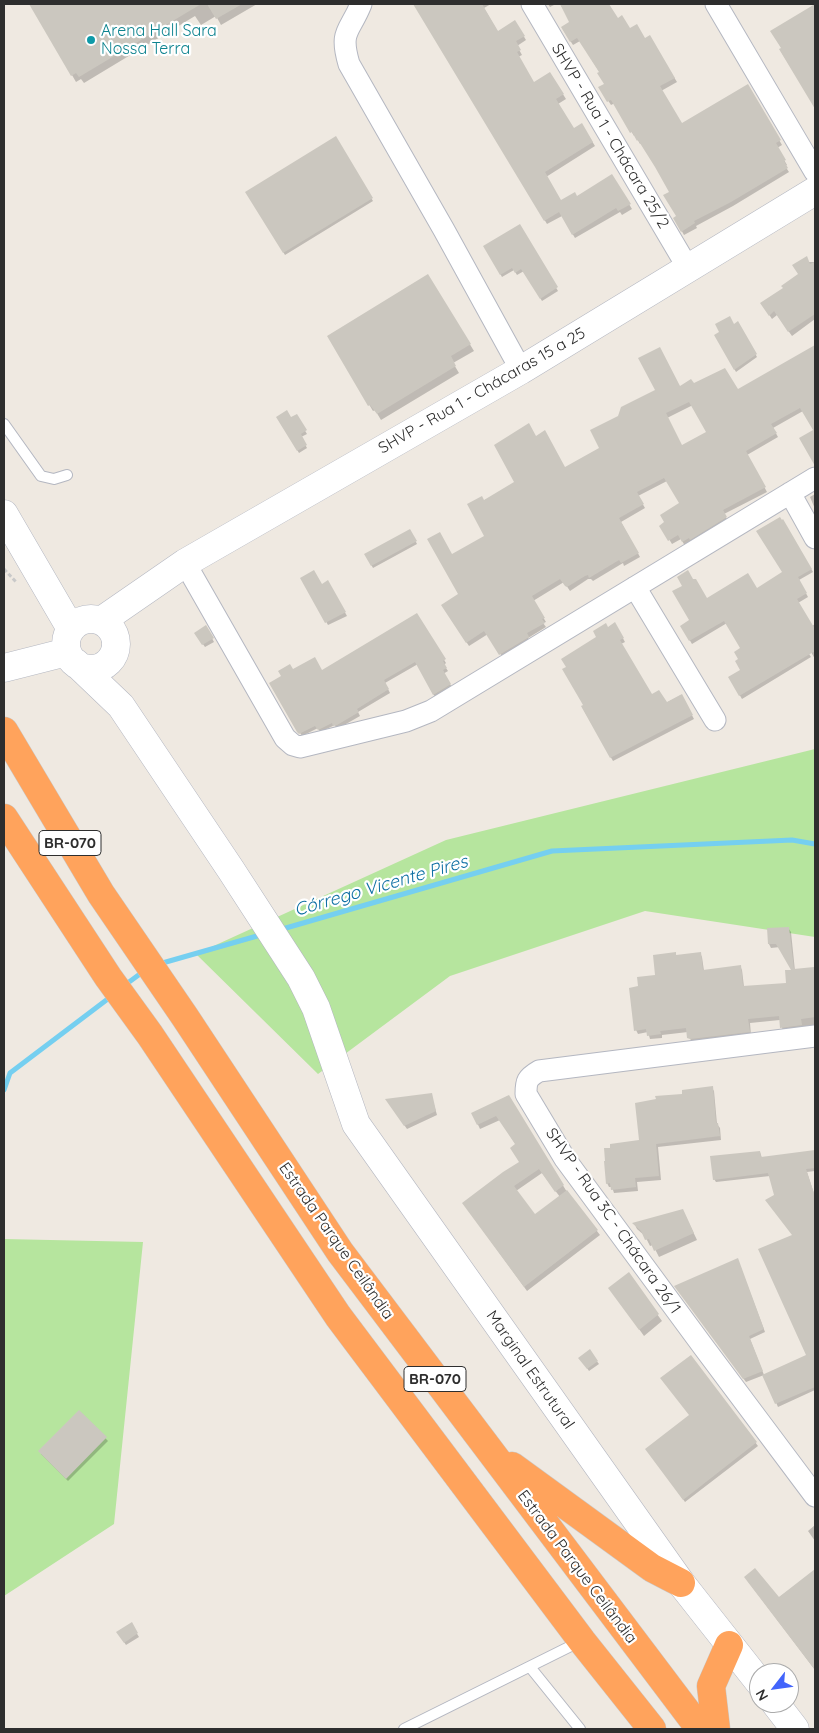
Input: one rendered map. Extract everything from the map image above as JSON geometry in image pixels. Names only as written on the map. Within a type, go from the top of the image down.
[{"type":"highway","name":"Estrada Parque Ceilândia","points":[[4,731],[101,894],[185,1017],[340,1252],[700,1729]]},
{"type":"highway","name":"BR-070","points":[[4,818],[108,977],[150,1034],[338,1316],[582,1641],[652,1729]]},
{"type":"highway","points":[[487,1448],[652,1568],[681,1583]]},
{"type":"highway","points":[[716,1729],[711,1686],[729,1645]]},
{"type":"street","points":[[361,4],[345,35],[349,64],[521,370]]},
{"type":"street","name":"SHVP - Rua 1 - Chácara 25/2","points":[[532,4],[688,268]]},
{"type":"street","points":[[716,4],[815,172]]},
{"type":"street","name":"SHVP - Rua 1 - Chácaras 15 a 25","points":[[71,648],[89,669],[106,665],[111,660],[111,637],[148,589],[185,563],[521,370],[815,191]]},
{"type":"street","points":[[185,563],[285,738],[293,745],[300,747],[406,721],[431,710],[815,478]]},
{"type":"street","points":[[790,493],[815,538]]},
{"type":"street","name":"Marginal Estrutural","points":[[4,514],[71,648],[121,706],[301,978],[316,1008],[356,1124],[681,1583],[749,1670]]},
{"type":"street","points":[[636,587],[715,720]]},
{"type":"street","points":[[4,668],[71,648],[74,626],[86,619],[111,637],[121,706]]},
{"type":"street","name":"SHVP - Rua 3C - Chácara 26/1","points":[[815,1036],[539,1071],[526,1082],[526,1094],[565,1159],[815,1496]]},
{"type":"street","points":[[783,1713],[795,1729]]},
{"type":"lane","points":[[4,424],[41,476],[54,479],[67,475]]},
{"type":"lane","points":[[404,1729],[582,1641]]},
{"type":"lane","points":[[530,1667],[580,1729]]},
{"type":"green space","points":[[815,749],[815,937],[645,911],[450,976],[318,1074],[196,954],[446,840]]},
{"type":"green space","points":[[4,1239],[143,1242],[114,1524],[4,1596]]},
{"type":"building","name":"Arena Hall Sara Nossa Terra","points":[[29,4],[201,4],[79,77],[76,73],[71,76]]},
{"type":"building","points":[[207,4],[242,4],[216,19]]},
{"type":"building","points":[[413,4],[482,4],[498,31],[515,20],[525,36],[516,41],[521,50],[517,52],[534,82],[550,72],[564,94],[556,99],[574,128],[582,123],[593,142],[545,172],[561,200],[575,192],[577,196],[612,174],[631,204],[618,211],[616,208],[572,235],[559,212],[544,221]]},
{"type":"building","points":[[560,4],[609,4],[618,18],[622,15],[630,28],[637,24],[645,38],[650,35],[675,78],[660,86],[682,123],[748,84],[781,140],[776,143],[786,160],[784,161],[788,168],[731,202],[694,221],[695,223],[681,232],[673,218],[676,216],[663,195],[669,192],[655,167],[638,140],[632,132],[630,133],[611,100],[607,102],[598,87],[604,84],[597,73],[599,72],[577,38],[570,42],[561,27],[569,22]]},
{"type":"building","points":[[815,4],[815,109],[770,31]]},
{"type":"building","points":[[336,136],[373,198],[283,253],[245,192]]},
{"type":"building","points":[[520,224],[558,287],[540,299],[521,269],[515,273],[512,268],[500,275],[483,246]]},
{"type":"building","points":[[807,256],[810,264],[815,262],[815,314],[788,332],[774,311],[769,316],[760,303],[783,288],[781,286],[798,274],[792,265]]},
{"type":"building","points":[[428,274],[471,344],[451,356],[456,366],[377,414],[370,405],[368,406],[327,336]]},
{"type":"building","points":[[730,316],[734,324],[738,321],[757,354],[734,370],[714,335],[719,332],[715,324]]},
{"type":"building","points":[[815,345],[815,466],[799,438],[813,430],[800,408],[771,424],[777,433],[746,451],[766,487],[723,510],[727,517],[690,540],[689,538],[682,542],[678,535],[668,541],[659,526],[664,522],[660,515],[679,503],[664,478],[637,492],[644,504],[619,518],[639,553],[621,563],[619,560],[589,578],[588,575],[585,576],[567,587],[560,579],[532,596],[545,618],[542,619],[545,623],[527,633],[529,637],[499,655],[484,631],[466,643],[441,605],[458,594],[427,539],[440,532],[452,554],[484,536],[467,504],[482,496],[484,500],[514,482],[494,445],[529,423],[536,436],[545,430],[565,467],[599,448],[590,430],[618,416],[621,407],[655,390],[638,358],[660,347],[680,386],[691,379],[694,383],[725,368],[738,389]],"holes":[[[689,402],[706,432],[682,445],[666,413]]]},
{"type":"building","points":[[287,410],[291,417],[297,414],[307,430],[301,434],[307,445],[297,451],[276,417]]},
{"type":"building","points":[[780,517],[783,519],[812,569],[798,577],[807,593],[797,599],[815,629],[815,651],[739,696],[728,677],[740,670],[735,661],[738,659],[734,652],[740,648],[724,621],[689,641],[680,626],[689,620],[672,591],[682,586],[677,577],[688,570],[693,579],[696,579],[707,598],[748,573],[757,588],[782,572],[756,531]]},
{"type":"building","points":[[410,529],[417,541],[371,566],[364,554]]},
{"type":"building","points":[[314,570],[322,584],[328,580],[346,612],[325,623],[300,578]]},
{"type":"building","points":[[417,613],[446,659],[443,661],[447,668],[443,670],[451,684],[433,695],[415,662],[384,680],[389,689],[357,709],[359,712],[337,725],[333,726],[332,723],[318,730],[315,726],[299,734],[269,683],[281,676],[278,671],[290,664],[293,669],[315,657],[322,670]]},
{"type":"building","points":[[615,622],[624,638],[620,640],[652,694],[659,690],[667,702],[682,694],[693,715],[610,758],[562,669],[566,667],[561,659],[596,637],[593,631],[606,623],[608,627]]},
{"type":"building","points":[[206,625],[214,638],[202,645],[194,633]]},
{"type":"building","points":[[789,927],[794,969],[814,967],[815,1017],[801,1019],[802,1025],[780,1028],[779,1016],[748,1019],[750,1032],[690,1039],[687,1038],[686,1028],[660,1031],[661,1034],[647,1036],[646,1029],[634,1031],[629,988],[638,986],[637,977],[655,975],[653,955],[676,952],[676,955],[701,952],[703,970],[741,965],[743,986],[786,983],[785,970],[791,970],[776,944],[768,944],[767,928]]},
{"type":"building","points":[[713,1086],[716,1123],[718,1123],[720,1136],[656,1144],[659,1176],[635,1178],[636,1187],[611,1190],[610,1183],[606,1184],[604,1148],[610,1148],[610,1144],[639,1140],[635,1103],[656,1099],[655,1096],[682,1094],[682,1090]]},
{"type":"building","points":[[432,1093],[436,1111],[404,1126],[385,1099]]},
{"type":"building","points":[[509,1095],[564,1185],[555,1192],[539,1169],[514,1186],[535,1214],[567,1190],[598,1230],[524,1287],[462,1203],[519,1162],[510,1148],[515,1144],[496,1116],[477,1125],[471,1113]]},
{"type":"building","points":[[815,1150],[815,1168],[806,1169],[815,1196],[815,1387],[775,1404],[762,1375],[806,1355],[758,1249],[792,1235],[765,1200],[774,1195],[768,1173],[713,1180],[710,1156],[760,1151],[761,1157]]},
{"type":"building","points":[[683,1209],[694,1233],[654,1251],[649,1239],[645,1240],[641,1231],[632,1223]]},
{"type":"building","points":[[738,1258],[764,1329],[749,1336],[763,1371],[743,1379],[674,1286]]},
{"type":"building","points":[[629,1272],[659,1314],[639,1330],[608,1288]]},
{"type":"building","points":[[590,1349],[598,1361],[587,1369],[578,1358]]},
{"type":"building","points":[[691,1355],[757,1442],[683,1500],[645,1449],[689,1415],[660,1378]]},
{"type":"building","points":[[79,1410],[107,1437],[66,1479],[38,1451]]},
{"type":"building","points":[[755,1568],[779,1597],[815,1569],[815,1670],[744,1577]]},
{"type":"building","points":[[132,1622],[138,1633],[124,1643],[116,1632]]},
{"type":"waterway","name":"Córrego Vicente Pires","points":[[279,930],[552,851],[792,840],[815,844]]},
{"type":"waterway","name":"Córrego Vicente Pires","points":[[159,964],[264,934]]},
{"type":"waterway","name":"Córrego Vicente Pires","points":[[125,985],[144,971]]},
{"type":"waterway","name":"Córrego Vicente Pires","points":[[4,1090],[10,1073],[113,995]]},
{"type":"place","name":"Arena Hall Sara Nossa Terra","points":[[91,40]]}]
